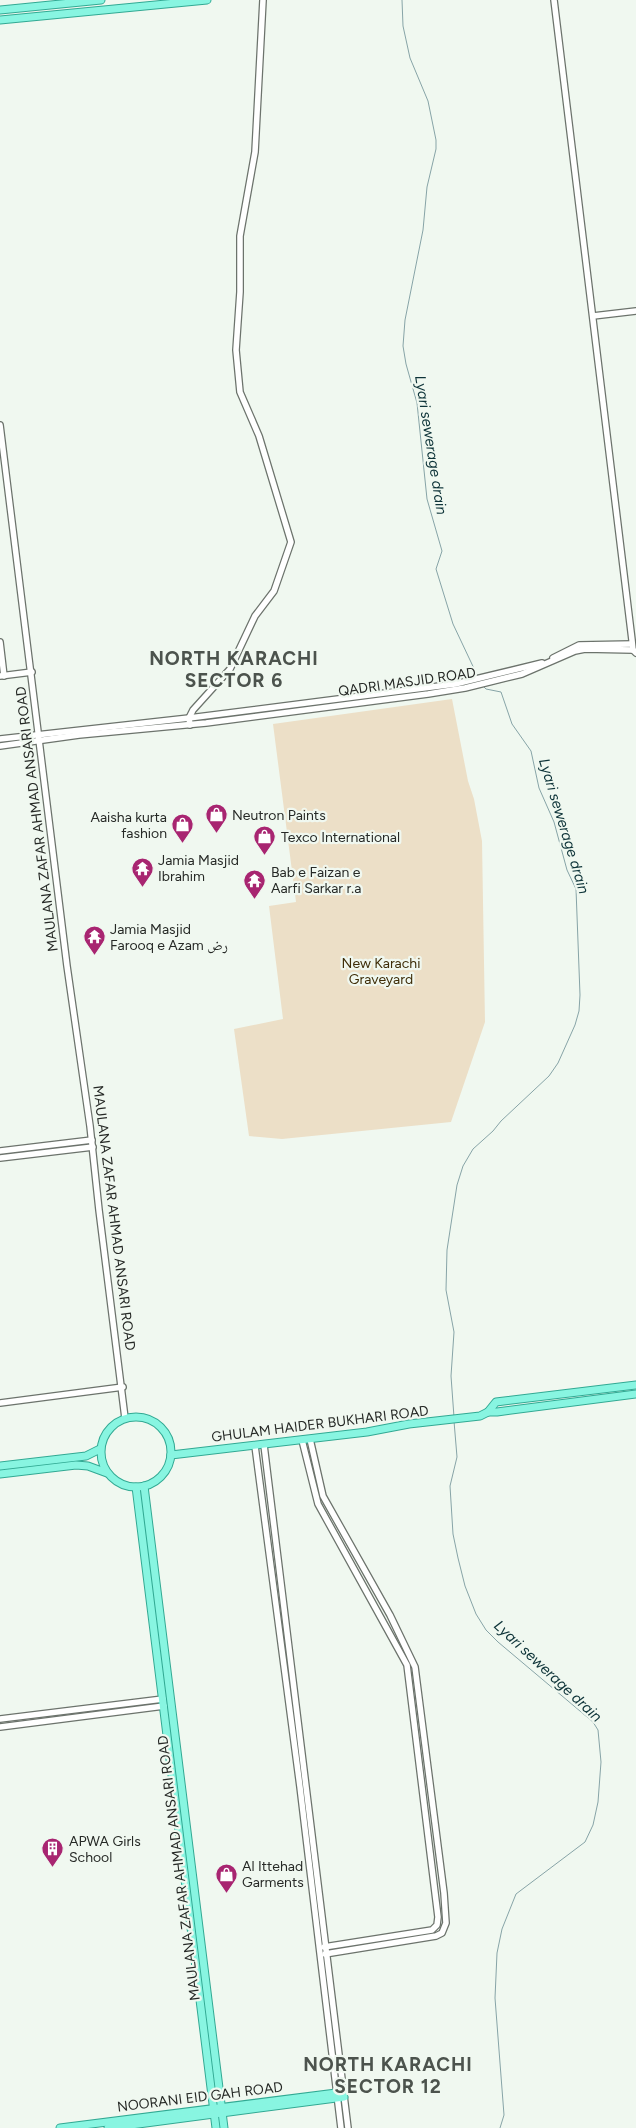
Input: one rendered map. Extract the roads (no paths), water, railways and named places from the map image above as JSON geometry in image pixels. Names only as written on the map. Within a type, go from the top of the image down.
[{"type":"main road","points":[[0,10],[101,0]]},
{"type":"main road","points":[[0,20],[207,0]]},
{"type":"main road","points":[[488,1412],[496,1402],[636,1385]]},
{"type":"main road","points":[[488,1412],[504,1412],[636,1394]]},
{"type":"main road","name":"GHULAM HAIDER BUKHARI ROAD","points":[[171,1455],[367,1432],[409,1424],[480,1416],[488,1412]]},
{"type":"main road","points":[[0,1474],[76,1465],[88,1466],[107,1473],[122,1485],[140,1487],[161,1477],[169,1465],[171,1455],[170,1443],[166,1435],[156,1423],[141,1417],[125,1418],[110,1428],[102,1440],[100,1450],[102,1464],[107,1473]]},
{"type":"main road","points":[[0,1466],[86,1456],[100,1450]]},
{"type":"main road","name":"MAULANA ZAFAR AHMAD ANSARI ROAD","points":[[140,1487],[164,1703],[218,2109],[224,2128]]},
{"type":"main road","name":"MAULANA ZAFAR AHMAD ANSARI ROAD","points":[[140,1487],[218,2109],[216,2128]]},
{"type":"main road","name":"NOORANI EID GAH ROAD","points":[[60,2128],[341,2095]]},
{"type":"main road","name":"NOORANI EID GAH ROAD","points":[[108,2128],[218,2109]]},
{"type":"street","points":[[189,721],[193,710],[230,670],[254,616],[274,591],[291,542],[259,436],[240,392],[236,350],[240,292],[240,236],[255,152],[262,0]]},
{"type":"street","points":[[554,0],[634,649]]},
{"type":"street","points":[[593,316],[636,311]]},
{"type":"street","name":"MAULANA ZAFAR AHMAD ANSARI ROAD","points":[[0,425],[68,966],[93,1147],[99,1210],[123,1387],[125,1418]]},
{"type":"street","points":[[0,642],[2,676],[32,672]]},
{"type":"street","name":"QADRI MASJID ROAD","points":[[0,739],[39,737],[189,721],[464,685],[543,667],[580,650],[634,649]]},
{"type":"street","name":"QADRI MASJID ROAD","points":[[0,746],[39,737]]},
{"type":"street","points":[[0,1151],[92,1140]]},
{"type":"street","points":[[0,1158],[93,1147]]},
{"type":"street","points":[[0,1403],[123,1387]]},
{"type":"street","points":[[306,1440],[318,1504],[407,1665],[438,1917],[437,1925],[432,1930],[323,1951]]},
{"type":"street","points":[[264,1445],[301,1744],[323,1951],[341,2095],[348,2128]]},
{"type":"street","points":[[255,1446],[294,1745],[317,1899]]},
{"type":"street","points":[[0,1719],[164,1703]]},
{"type":"street","points":[[0,1727],[164,1703]]},
{"type":"street","points":[[294,1745],[301,1744]]},
{"type":"street","points":[[341,2095],[341,2128]]},
{"type":"waterway","name":"Lyari sewerage drain","points":[[402,0],[403,26],[410,58],[428,101],[436,140],[436,149],[427,187],[423,230],[405,320],[403,346],[417,403],[427,499],[442,551],[436,569],[453,624],[478,677]]},
{"type":"waterway","name":"Lyari sewerage drain","points":[[454,1417],[451,1376],[454,1332],[446,1290],[447,1250],[457,1185],[463,1166],[473,1149],[549,1076],[558,1063],[575,1025],[579,1011],[580,995],[576,889],[567,870],[554,822],[539,788],[531,751],[512,724],[501,692],[484,687]]},
{"type":"waterway","name":"Lyari sewerage drain","points":[[454,1421],[457,1457],[450,1486],[453,1534],[465,1586],[476,1614],[486,1630],[498,1642],[593,1722],[598,1730],[601,1762],[598,1802],[593,1825],[585,1842],[516,1894],[502,1929],[497,1953],[495,1998],[504,2115],[500,2128]]},
{"type":"place","name":"Neutron Paints","points":[[216,834]]},
{"type":"place","name":"Aaisha kurta fashion","points":[[183,844]]},
{"type":"place","name":"Texco International","points":[[265,856]]},
{"type":"place","name":"Jamia Masjid Ibrahim","points":[[142,887]]},
{"type":"place","name":"Bab e Faizan e Aarfi Sarkar r.a","points":[[255,899]]},
{"type":"place","name":"Jamia Masjid Farooq e Azam رض","points":[[94,956]]},
{"type":"place","name":"APWA Girls School","points":[[53,1868]]},
{"type":"place","name":"Al Ittehad Garments","points":[[226,1893]]},
{"type":"district","name":"NORTH KARACHI SECTOR 6","points":[[234,669]]},
{"type":"district","name":"NORTH KARACHI SECTOR 12","points":[[388,2075]]},
{"type":"park label","name":"New Karachi Graveyard","points":[[381,972]]}]
